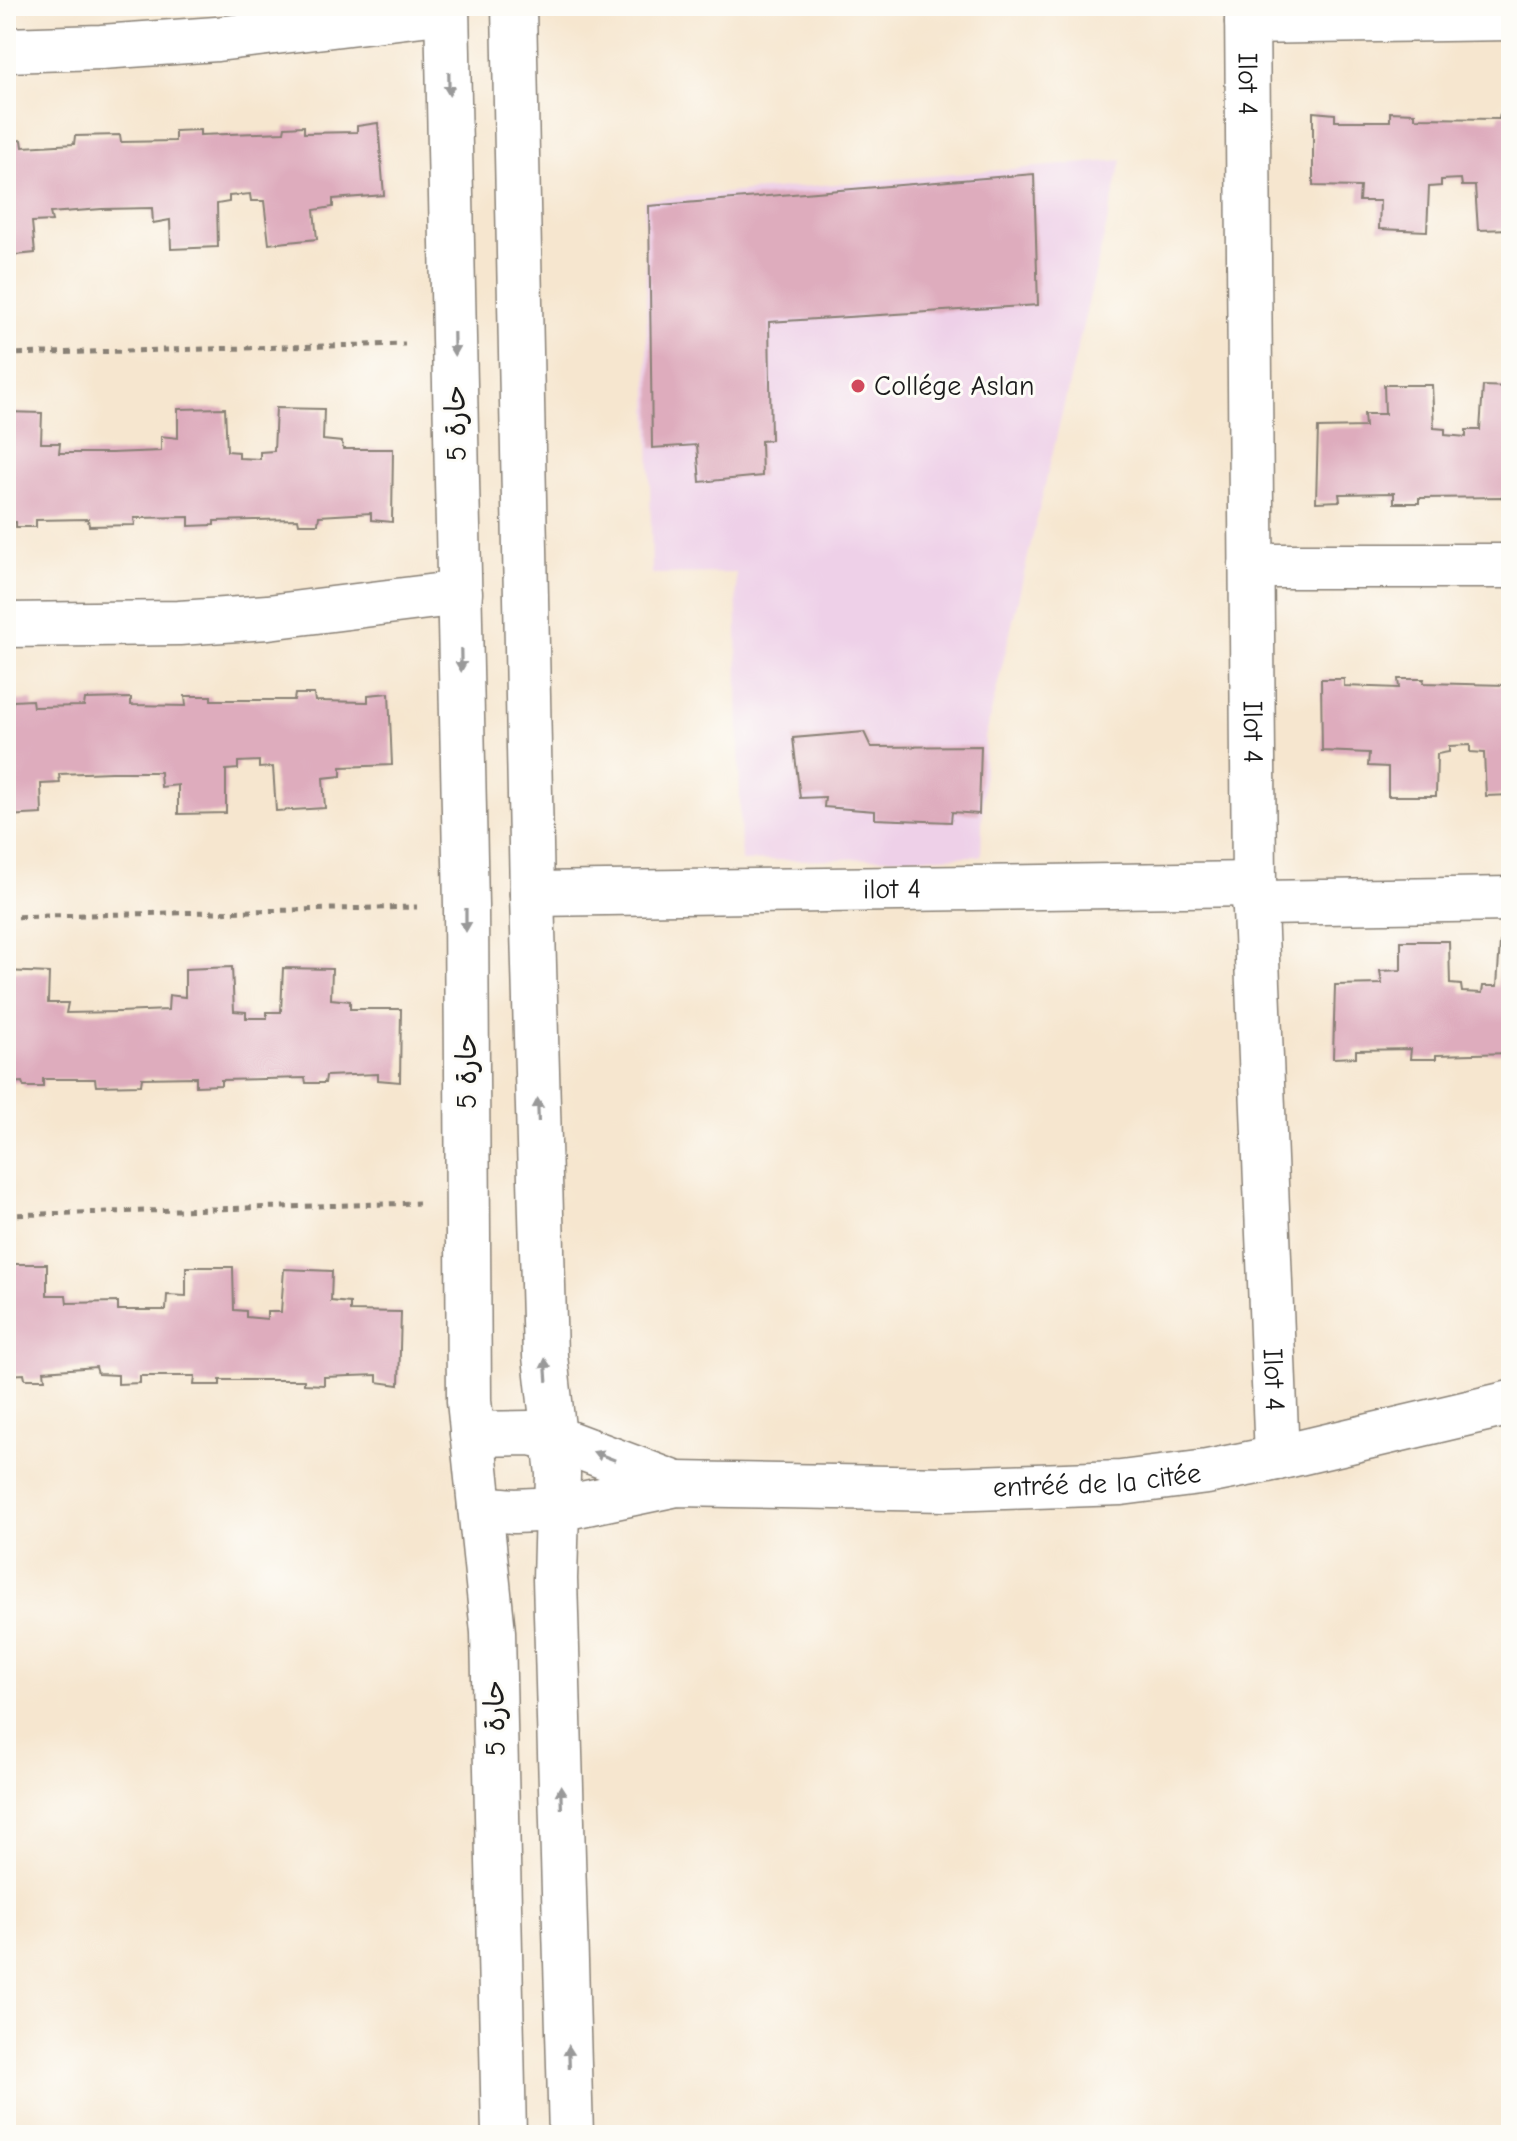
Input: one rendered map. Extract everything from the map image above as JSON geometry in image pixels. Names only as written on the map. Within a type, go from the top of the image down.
[{"type":"street","points":[[514,6],[532,894],[545,1356],[555,1438],[558,1509],[555,1579],[571,2135]]},
{"type":"street","points":[[6,50],[217,39],[447,9]]},
{"type":"street","name":"حارة 5","points":[[447,9],[466,906],[472,1434],[493,1632],[504,2135]]},
{"type":"street","points":[[1247,14],[1511,18]]},
{"type":"street","name":"Ilot 4","points":[[1247,14],[1254,893],[1277,1458]]},
{"type":"street","points":[[1251,566],[1511,566]]},
{"type":"street","points":[[6,625],[179,623],[268,617],[460,593]]},
{"type":"street","name":"ilot 4","points":[[532,894],[1254,893],[1511,899]]},
{"type":"street","name":"entréé de la citée","points":[[480,1508],[514,1511],[558,1509],[677,1484],[946,1489],[1121,1483],[1207,1472],[1277,1458],[1511,1403]]},
{"type":"street","name":"entréé de la citée","points":[[472,1434],[530,1433],[555,1438],[677,1484]]},
{"type":"path","points":[[6,354],[454,343]]},
{"type":"path","points":[[6,917],[466,906]]},
{"type":"path","points":[[6,1215],[468,1202]]},
{"type":"shaded area","name":"Collége Aslan","points":[[1122,160],[985,738],[981,856],[741,861],[736,573],[652,574],[644,200]]},
{"type":"building","points":[[1313,112],[1335,114],[1335,121],[1390,121],[1390,112],[1415,113],[1415,118],[1499,119],[1500,114],[1511,114],[1511,229],[1478,230],[1475,186],[1462,186],[1461,179],[1441,180],[1441,186],[1429,187],[1427,231],[1379,229],[1380,201],[1359,201],[1360,187],[1313,186]]},
{"type":"building","points":[[378,123],[384,195],[333,199],[333,207],[314,210],[317,239],[269,244],[264,201],[251,201],[250,194],[229,196],[229,202],[217,204],[218,247],[171,249],[170,220],[153,223],[152,208],[102,209],[50,213],[52,221],[32,222],[35,253],[6,256],[6,141],[22,140],[23,147],[74,144],[75,136],[120,135],[121,142],[175,141],[175,131],[200,130],[200,135],[284,132],[285,127],[304,126],[304,133],[357,132],[357,126]]},
{"type":"building","points":[[1034,174],[1038,305],[769,322],[771,440],[761,441],[762,476],[700,482],[697,445],[652,448],[649,206]]},
{"type":"building","points":[[1384,385],[1432,385],[1434,428],[1445,429],[1445,435],[1466,437],[1466,430],[1480,430],[1483,386],[1511,387],[1511,502],[1504,502],[1502,497],[1419,498],[1419,503],[1394,503],[1394,493],[1339,494],[1340,501],[1316,502],[1318,428],[1365,427],[1364,414],[1385,414]]},
{"type":"building","points":[[225,408],[227,451],[239,452],[239,458],[260,459],[260,452],[274,451],[276,408],[324,409],[323,440],[342,442],[343,449],[393,449],[392,522],[371,520],[371,513],[319,516],[318,524],[299,524],[298,519],[214,521],[214,525],[189,526],[189,517],[134,518],[135,525],[89,526],[88,519],[36,520],[36,527],[16,527],[16,522],[6,522],[6,412],[42,413],[41,443],[60,443],[59,453],[111,453],[161,451],[161,436],[178,438],[178,409]]},
{"type":"building","points":[[1321,679],[1344,679],[1344,686],[1399,688],[1398,679],[1424,679],[1423,683],[1507,685],[1511,680],[1511,795],[1486,796],[1484,753],[1470,752],[1470,745],[1449,746],[1449,752],[1437,754],[1436,796],[1388,796],[1388,767],[1368,766],[1369,753],[1322,751]]},
{"type":"building","points":[[389,693],[392,765],[341,767],[341,776],[323,778],[325,808],[276,811],[273,767],[259,768],[259,761],[238,762],[238,769],[226,770],[226,813],[178,814],[178,785],[161,787],[160,772],[111,772],[59,774],[60,783],[41,784],[42,814],[6,816],[6,706],[12,706],[13,701],[32,700],[33,707],[84,706],[85,699],[131,698],[131,705],[186,706],[185,696],[211,696],[211,700],[294,700],[295,694],[314,694],[315,701],[368,702],[368,695]]},
{"type":"building","points":[[864,732],[871,747],[981,746],[979,814],[952,812],[951,822],[875,819],[875,811],[824,807],[825,797],[800,798],[793,738]]},
{"type":"building","points":[[1401,941],[1449,941],[1450,984],[1461,985],[1462,992],[1482,993],[1483,986],[1497,986],[1500,942],[1511,943],[1511,1053],[1436,1055],[1436,1059],[1410,1059],[1411,1049],[1356,1050],[1356,1057],[1333,1058],[1335,985],[1382,984],[1380,971],[1401,970]]},
{"type":"building","points":[[232,967],[234,1011],[246,1012],[246,1018],[267,1018],[267,1012],[281,1012],[283,968],[332,969],[331,999],[350,1001],[350,1009],[401,1009],[400,1082],[378,1080],[378,1074],[326,1076],[325,1083],[306,1083],[305,1078],[221,1080],[221,1085],[196,1086],[196,1077],[142,1078],[141,1085],[96,1086],[95,1079],[43,1079],[43,1087],[24,1087],[22,1082],[6,1083],[6,971],[49,973],[48,1003],[68,1003],[66,1013],[168,1010],[169,995],[185,997],[185,969]]},
{"type":"building","points":[[6,1264],[47,1264],[47,1295],[66,1295],[67,1303],[118,1302],[118,1310],[166,1310],[167,1295],[186,1296],[186,1267],[233,1267],[234,1310],[246,1311],[246,1317],[267,1319],[267,1312],[281,1312],[284,1269],[332,1271],[331,1301],[350,1303],[350,1311],[401,1312],[399,1385],[377,1382],[377,1375],[324,1377],[324,1385],[304,1384],[304,1380],[220,1380],[220,1385],[194,1385],[195,1376],[140,1376],[140,1383],[118,1384],[118,1375],[98,1374],[96,1367],[44,1371],[45,1379],[25,1379],[24,1374],[6,1375]]},
{"type":"place","name":"Collége Aslan","points":[[858,386]]}]
